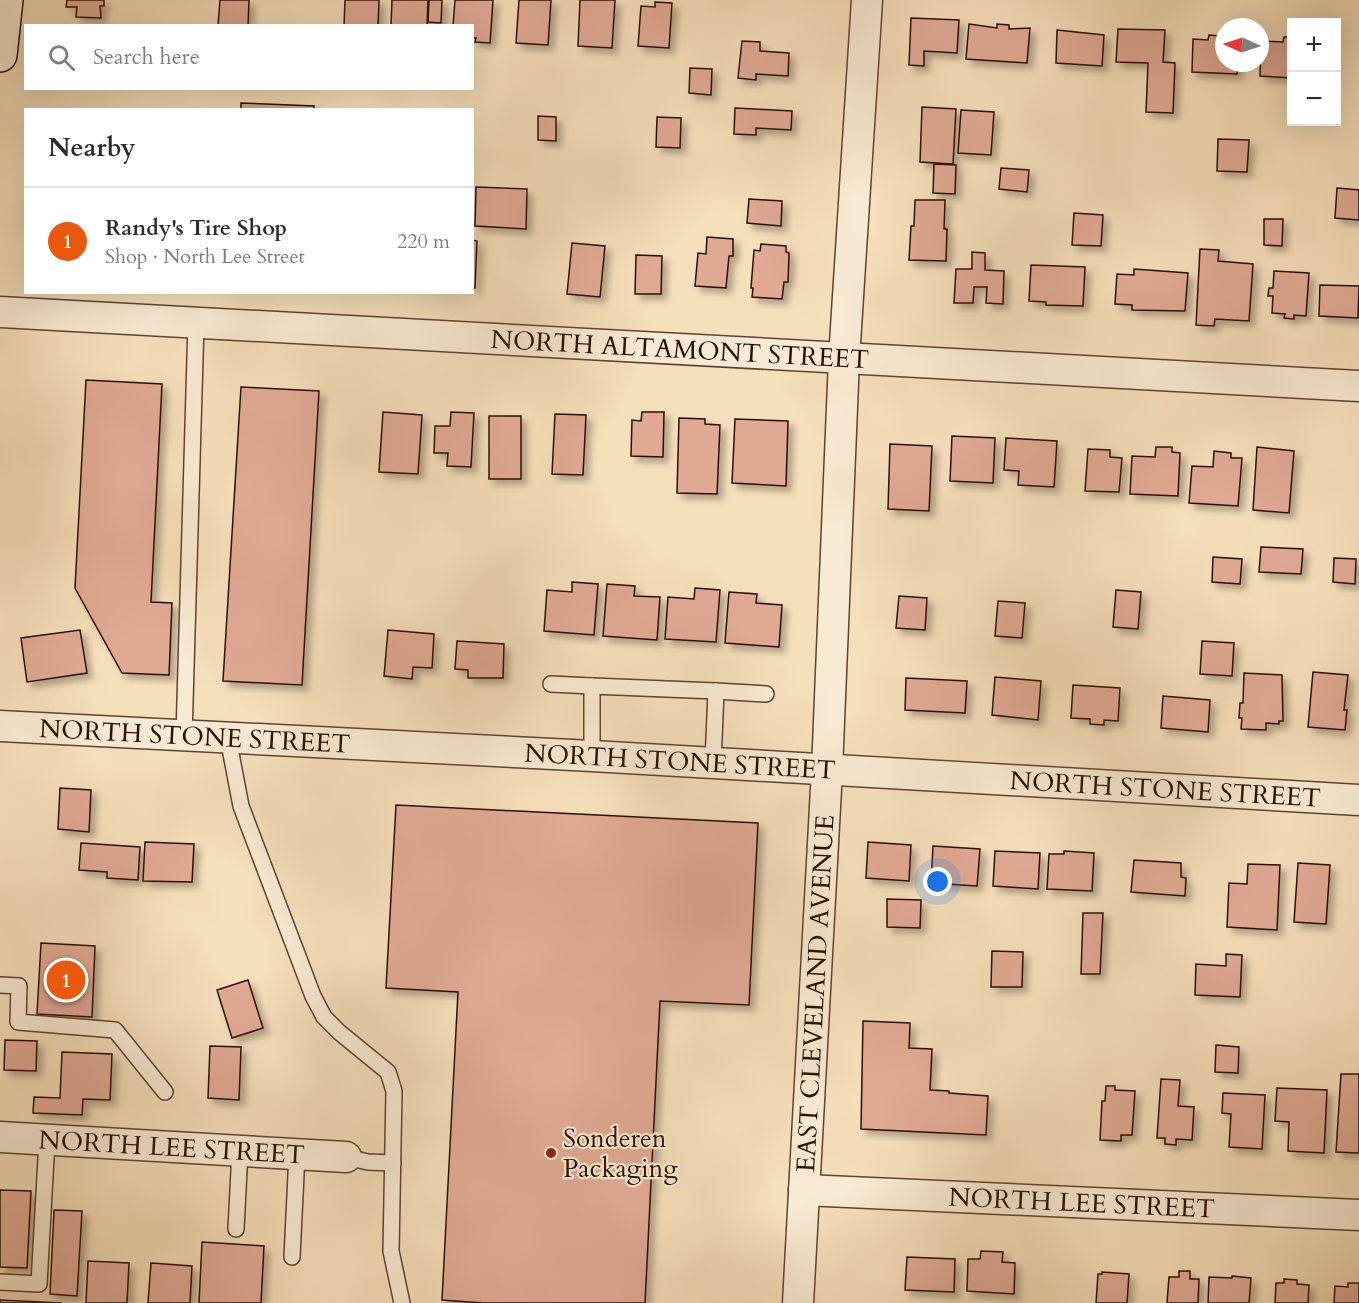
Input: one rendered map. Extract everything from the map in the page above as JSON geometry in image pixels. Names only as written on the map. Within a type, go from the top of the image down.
[{"type":"main road","points":[[0,55],[6,0]]},
{"type":"street","name":"EAST CLEVELAND AVENUE","points":[[798,1303],[827,770],[844,359],[867,0]]},
{"type":"street","name":"NORTH ALTAMONT STREET","points":[[0,312],[1359,386]]},
{"type":"street","name":"NORTH STONE STREET","points":[[0,726],[592,756],[1359,800]]},
{"type":"street","name":"NORTH LEE STREET","points":[[0,1137],[346,1157]]},
{"type":"street","name":"NORTH LEE STREET","points":[[804,1190],[1359,1215]]},
{"type":"lane","points":[[184,736],[196,323]]},
{"type":"lane","points":[[551,684],[766,694]]},
{"type":"lane","points":[[592,686],[592,756]]},
{"type":"lane","points":[[713,763],[716,691]]},
{"type":"lane","points":[[228,738],[241,806],[313,996],[324,1017],[388,1072],[394,1091],[391,1251],[402,1303]]},
{"type":"lane","points":[[0,985],[19,986],[18,1023],[115,1030],[165,1092]]},
{"type":"lane","points":[[0,1282],[39,1284],[47,1140]]},
{"type":"lane","points":[[236,1229],[240,1151]]},
{"type":"lane","points":[[292,1257],[297,1154]]},
{"type":"lane","points":[[346,1157],[368,1162],[393,1163]]},
{"type":"building","points":[[67,0],[104,0],[104,6],[100,6],[101,18],[76,17],[77,7],[66,7]]},
{"type":"building","points":[[220,0],[249,0],[248,24],[218,24]]},
{"type":"building","points":[[345,0],[379,0],[378,24],[344,24]]},
{"type":"building","points":[[392,0],[428,0],[427,24],[391,24]]},
{"type":"building","points":[[429,0],[442,0],[441,23],[428,22]]},
{"type":"building","points":[[455,0],[493,0],[490,43],[475,42],[474,24],[453,24]]},
{"type":"building","points":[[519,0],[551,0],[548,45],[516,43]]},
{"type":"building","points":[[580,0],[615,0],[612,48],[578,46]]},
{"type":"building","points":[[655,2],[672,3],[669,48],[638,46],[641,6],[655,7]]},
{"type":"building","points":[[911,18],[959,20],[957,53],[924,51],[924,66],[909,65]]},
{"type":"building","points":[[969,24],[997,28],[997,24],[1009,25],[1009,29],[1030,28],[1027,63],[966,59]]},
{"type":"building","points":[[1118,29],[1165,30],[1163,62],[1175,63],[1173,113],[1146,112],[1148,63],[1116,62]]},
{"type":"building","points":[[1057,30],[1104,35],[1102,66],[1056,63]]},
{"type":"building","points":[[1209,35],[1215,36],[1215,72],[1237,72],[1237,74],[1192,72],[1193,39],[1208,40]]},
{"type":"building","points":[[1284,37],[1287,37],[1287,78],[1260,76],[1260,72],[1269,72],[1269,41],[1283,42]]},
{"type":"building","points":[[742,41],[760,42],[760,51],[789,53],[788,76],[756,74],[756,80],[738,78]]},
{"type":"building","points":[[690,68],[712,69],[711,95],[689,93]]},
{"type":"building","points":[[241,103],[314,106],[314,108],[241,108]]},
{"type":"building","points":[[922,107],[956,109],[953,164],[920,162]]},
{"type":"building","points":[[735,108],[792,111],[791,130],[756,128],[756,135],[734,134]]},
{"type":"building","points":[[961,110],[994,112],[991,155],[958,153]]},
{"type":"building","points":[[538,116],[556,117],[556,141],[538,140]]},
{"type":"building","points":[[657,117],[681,118],[680,148],[656,147]]},
{"type":"building","points":[[1218,139],[1249,140],[1247,172],[1217,171]]},
{"type":"building","points":[[934,164],[956,165],[955,194],[933,193]]},
{"type":"building","points":[[1001,168],[1029,170],[1027,192],[999,189]]},
{"type":"building","points":[[476,187],[527,189],[526,229],[475,226]]},
{"type":"building","points":[[1337,188],[1359,190],[1359,220],[1335,218]]},
{"type":"building","points":[[749,199],[782,201],[781,226],[747,223]]},
{"type":"building","points":[[915,200],[945,200],[946,261],[909,260]]},
{"type":"building","points":[[1074,213],[1103,215],[1101,246],[1072,245]]},
{"type":"building","points":[[1264,219],[1283,219],[1282,246],[1264,245]]},
{"type":"building","points":[[707,237],[733,239],[733,256],[729,256],[726,288],[695,286],[698,253],[706,254]]},
{"type":"building","points":[[474,240],[477,241],[474,288]]},
{"type":"building","points":[[572,243],[605,246],[600,297],[567,294]]},
{"type":"building","points":[[761,244],[786,246],[786,252],[789,253],[788,282],[784,282],[782,299],[752,297],[754,250],[760,251]]},
{"type":"building","points":[[1200,249],[1219,250],[1218,261],[1253,264],[1249,321],[1215,319],[1214,326],[1196,325]]},
{"type":"building","points":[[972,252],[985,253],[985,270],[1004,271],[1003,304],[986,303],[987,287],[974,287],[973,303],[954,303],[956,269],[972,269]]},
{"type":"building","points":[[636,255],[662,256],[661,294],[635,294]]},
{"type":"building","points":[[1031,265],[1085,267],[1083,306],[1046,305],[1046,302],[1029,301]]},
{"type":"building","points":[[1134,269],[1188,273],[1185,311],[1132,310],[1132,305],[1115,304],[1117,274],[1134,275]]},
{"type":"building","points":[[1274,271],[1309,273],[1306,316],[1294,315],[1294,319],[1284,318],[1285,314],[1272,313],[1273,296],[1268,296],[1269,288],[1273,288]]},
{"type":"building","points":[[1320,285],[1359,286],[1358,318],[1319,316]]},
{"type":"building","points":[[86,380],[162,384],[151,602],[172,603],[169,675],[122,673],[75,588]]},
{"type":"building","points":[[241,387],[319,391],[302,685],[223,681]]},
{"type":"building","points":[[383,412],[422,415],[418,474],[379,472]]},
{"type":"building","points":[[451,412],[474,413],[471,467],[447,466],[448,453],[434,453],[435,426],[450,426]]},
{"type":"building","points":[[642,412],[664,412],[663,457],[631,456],[632,420],[641,421]]},
{"type":"building","points":[[555,414],[586,415],[583,475],[552,474]]},
{"type":"building","points":[[489,416],[521,416],[521,479],[489,479]]},
{"type":"building","points":[[679,418],[705,419],[705,424],[720,425],[717,494],[677,493]]},
{"type":"building","points":[[735,419],[788,421],[786,486],[732,483]]},
{"type":"building","points":[[952,436],[995,438],[993,483],[950,481]]},
{"type":"building","points":[[1006,438],[1057,441],[1054,487],[1018,485],[1019,471],[1004,470]]},
{"type":"building","points":[[890,444],[932,446],[929,511],[888,509]]},
{"type":"building","points":[[1156,447],[1172,447],[1172,452],[1180,453],[1178,496],[1130,494],[1132,456],[1155,457]]},
{"type":"building","points":[[1257,447],[1294,451],[1289,513],[1253,510]]},
{"type":"building","points":[[1088,449],[1110,450],[1110,457],[1122,458],[1119,492],[1085,491]]},
{"type":"building","points":[[1214,451],[1231,453],[1231,458],[1242,458],[1238,506],[1189,503],[1192,466],[1213,467]]},
{"type":"building","points":[[1261,547],[1303,549],[1301,574],[1259,572]]},
{"type":"building","points":[[1213,557],[1242,559],[1240,584],[1212,582]]},
{"type":"building","points":[[1334,558],[1356,559],[1355,584],[1333,582]]},
{"type":"building","points":[[572,582],[598,584],[594,635],[544,631],[547,590],[572,592]]},
{"type":"building","points":[[607,584],[635,586],[634,596],[660,597],[657,640],[603,636]]},
{"type":"building","points":[[695,588],[720,590],[716,642],[665,639],[668,597],[694,599]]},
{"type":"building","points":[[1116,590],[1141,592],[1138,629],[1113,627]]},
{"type":"building","points":[[729,592],[757,594],[756,603],[782,605],[779,647],[725,643]]},
{"type":"building","points":[[899,596],[927,598],[925,630],[896,628]]},
{"type":"building","points":[[998,601],[1025,603],[1022,638],[995,636]]},
{"type":"building","points":[[80,630],[87,673],[27,682],[21,638]]},
{"type":"building","points":[[388,630],[434,634],[432,668],[413,667],[412,679],[384,676]]},
{"type":"building","points":[[457,641],[504,644],[503,678],[468,678],[468,670],[455,669]]},
{"type":"building","points":[[1202,641],[1234,643],[1232,676],[1200,674]]},
{"type":"building","points":[[1313,672],[1348,675],[1344,710],[1347,710],[1345,730],[1308,727]]},
{"type":"building","points":[[1244,673],[1282,675],[1283,721],[1279,721],[1279,724],[1266,723],[1266,730],[1241,729],[1242,718],[1239,718],[1240,703],[1243,703]]},
{"type":"building","points":[[995,677],[1041,681],[1038,720],[992,715]]},
{"type":"building","points":[[906,678],[967,681],[965,713],[905,710]]},
{"type":"building","points":[[1073,685],[1120,688],[1118,721],[1104,720],[1104,725],[1090,724],[1090,719],[1071,718]]},
{"type":"building","points":[[1163,696],[1210,700],[1208,732],[1161,728]]},
{"type":"building","points":[[60,788],[91,790],[89,832],[58,829]]},
{"type":"building","name":"Sonderen Packaging","points":[[396,805],[758,823],[749,1005],[660,1001],[645,1303],[483,1303],[442,1300],[458,992],[386,988]]},
{"type":"building","points":[[145,842],[194,844],[192,882],[143,881]]},
{"type":"building","points":[[868,842],[911,845],[909,881],[866,878]]},
{"type":"building","points":[[81,843],[140,847],[138,880],[107,878],[107,872],[79,870]]},
{"type":"building","points":[[933,846],[980,849],[977,886],[931,883]]},
{"type":"building","points":[[995,851],[1040,853],[1038,889],[993,886]]},
{"type":"building","points":[[1064,851],[1094,853],[1092,891],[1047,889],[1049,854],[1064,854]]},
{"type":"building","points":[[1134,860],[1181,863],[1181,877],[1186,878],[1185,896],[1131,892]]},
{"type":"building","points":[[1298,863],[1330,865],[1326,924],[1294,922]]},
{"type":"building","points":[[1248,864],[1280,865],[1277,930],[1227,927],[1229,883],[1247,884]]},
{"type":"building","points":[[887,899],[921,900],[920,928],[887,927]]},
{"type":"building","points":[[1083,913],[1103,913],[1100,974],[1081,974]]},
{"type":"building","points":[[41,943],[95,946],[92,1017],[37,1014]]},
{"type":"building","points":[[992,951],[1023,952],[1022,987],[991,987]]},
{"type":"building","points":[[1226,954],[1242,955],[1240,997],[1195,995],[1196,964],[1226,966]]},
{"type":"building","points":[[248,980],[263,1028],[232,1038],[217,990]]},
{"type":"building","points":[[863,1021],[910,1023],[909,1048],[932,1049],[930,1090],[988,1096],[986,1135],[861,1129]]},
{"type":"building","points":[[5,1040],[37,1041],[36,1071],[4,1070]]},
{"type":"building","points":[[1216,1045],[1239,1047],[1238,1073],[1215,1072]]},
{"type":"building","points":[[210,1046],[241,1047],[239,1100],[208,1098]]},
{"type":"building","points":[[62,1052],[112,1054],[110,1100],[83,1099],[82,1115],[33,1113],[34,1097],[60,1098]]},
{"type":"building","points":[[1341,1074],[1359,1074],[1359,1153],[1336,1152]]},
{"type":"building","points":[[1161,1079],[1180,1080],[1178,1106],[1194,1107],[1192,1140],[1176,1139],[1176,1145],[1165,1144],[1165,1138],[1157,1138]]},
{"type":"building","points":[[1106,1086],[1115,1086],[1115,1090],[1135,1091],[1132,1135],[1121,1135],[1121,1141],[1100,1140],[1102,1101],[1105,1101]]},
{"type":"building","points":[[1277,1088],[1327,1090],[1324,1153],[1288,1151],[1289,1122],[1275,1121]]},
{"type":"building","points":[[1223,1093],[1265,1095],[1262,1149],[1229,1147],[1231,1114],[1222,1113]]},
{"type":"building","points":[[0,1190],[31,1191],[27,1268],[0,1267]]},
{"type":"building","points":[[54,1210],[82,1211],[77,1296],[50,1294]]},
{"type":"building","points":[[202,1242],[264,1246],[261,1303],[199,1303]]},
{"type":"building","points":[[981,1251],[1003,1252],[1002,1262],[1015,1263],[1014,1294],[967,1291],[968,1259],[980,1259]]},
{"type":"building","points":[[907,1257],[955,1259],[954,1292],[905,1290]]},
{"type":"building","points":[[88,1261],[129,1263],[127,1303],[86,1303]]},
{"type":"building","points":[[151,1263],[192,1266],[190,1303],[148,1303]]},
{"type":"building","points":[[1179,1271],[1190,1271],[1190,1279],[1199,1279],[1198,1303],[1167,1303],[1169,1277],[1179,1277]]},
{"type":"building","points":[[1102,1272],[1129,1274],[1127,1303],[1096,1303],[1098,1274]]},
{"type":"building","points":[[1232,1276],[1251,1278],[1249,1303],[1208,1303],[1209,1277],[1232,1278]]},
{"type":"building","points":[[1284,1279],[1297,1280],[1297,1284],[1309,1285],[1308,1303],[1275,1303],[1276,1283],[1284,1283]]},
{"type":"building","points":[[1348,1283],[1359,1283],[1359,1303],[1334,1303],[1335,1286],[1348,1287]]},
{"type":"building","points":[[0,1300],[62,1303],[0,1303]]},
{"type":"place","name":"Randy's Tire Shop","points":[[66,980]]},
{"type":"place","name":"Sonderen Packaging","points":[[551,1153]]}]
